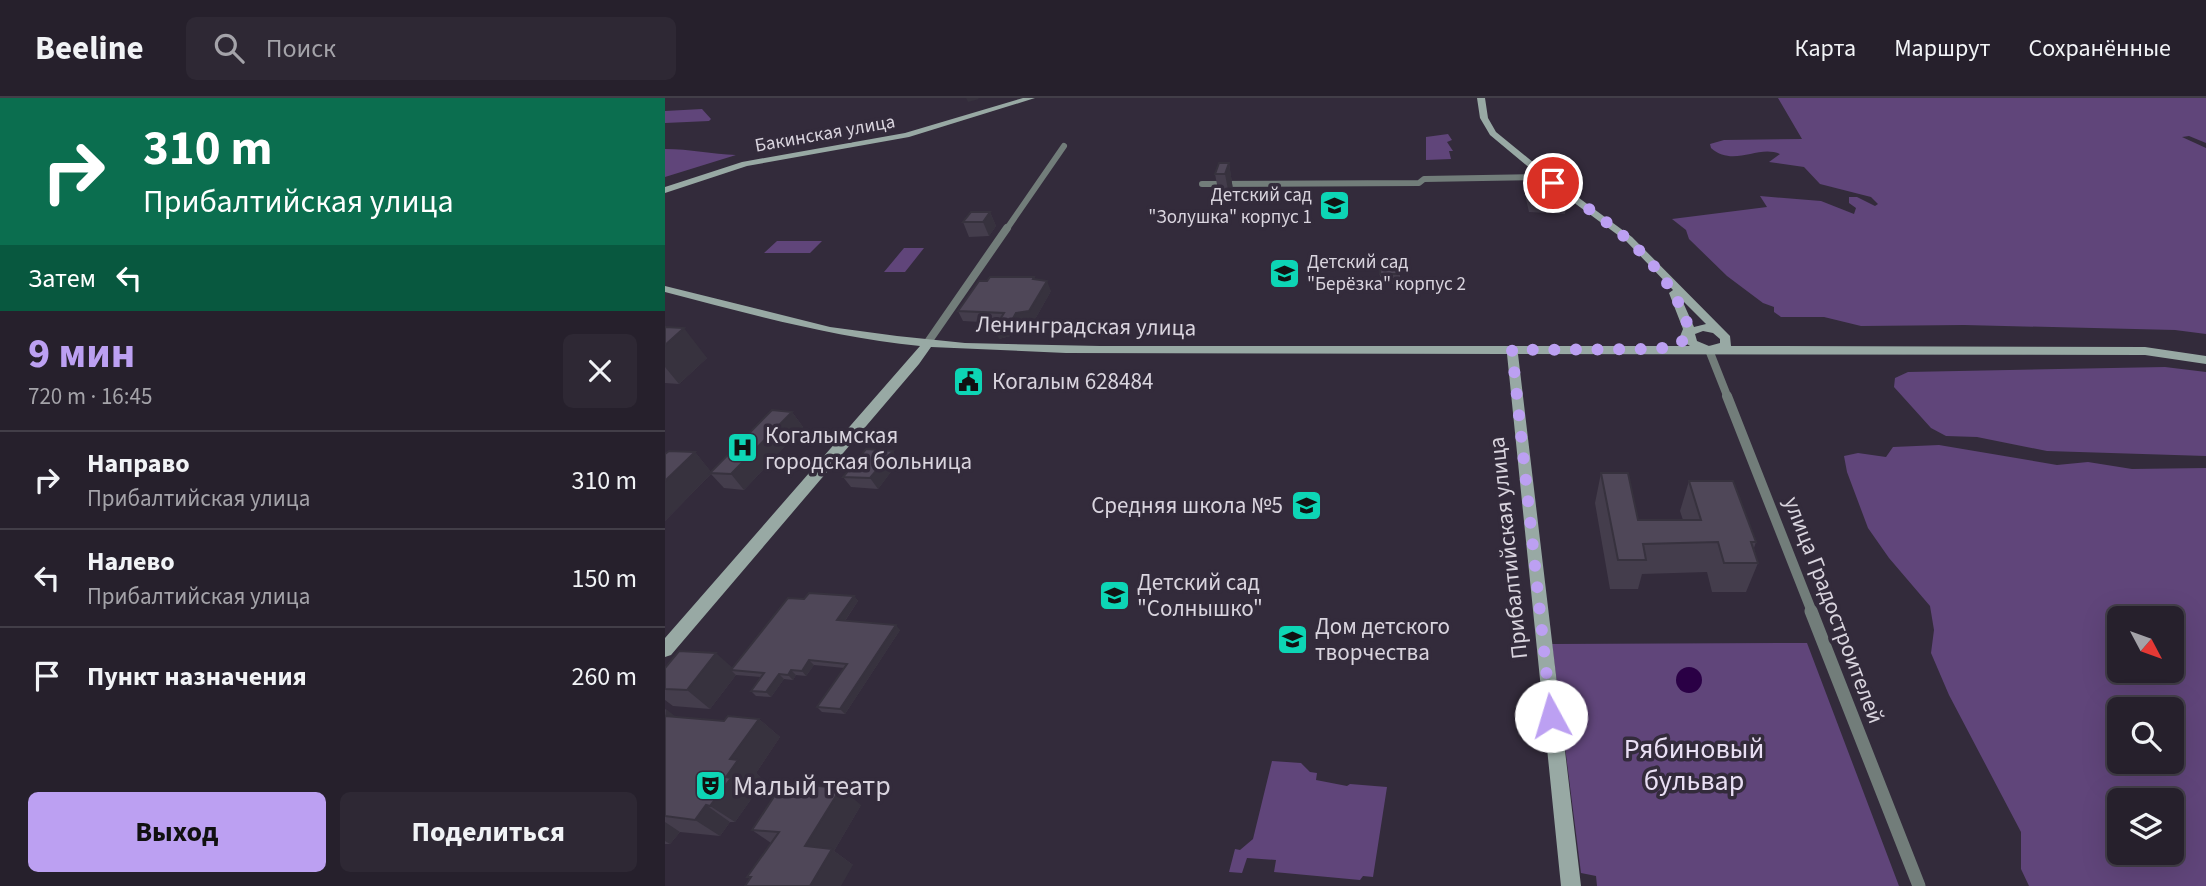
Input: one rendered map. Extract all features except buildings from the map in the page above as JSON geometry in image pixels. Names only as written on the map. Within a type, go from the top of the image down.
[{"type":"street","name":"Бакинская улица","points":[[665,190],[737,166],[906,135],[1031,98]]},
{"type":"street","points":[[1481,98],[1484,118],[1489,128],[1546,177],[1629,239],[1674,290],[1722,333],[1726,344],[1712,349],[1692,343],[1674,290]]},
{"type":"street","points":[[665,650],[915,361],[936,326],[1064,146]]},
{"type":"street","points":[[1202,184],[1419,183],[1424,179],[1546,177]]},
{"type":"street","name":"Ленинградская улица","points":[[665,289],[815,327],[928,342],[1083,350],[1512,350]]},
{"type":"street","points":[[1658,349],[1681,343],[1689,333],[1702,327],[1722,333],[1742,344],[1789,348]]},
{"type":"street","points":[[1512,350],[1789,348],[2144,351],[2206,360]]},
{"type":"street","name":"улица Градостроителей","points":[[1712,349],[1919,886]]},
{"type":"street","name":"Прибалтийская улица","points":[[1512,350],[1571,886]]},
{"type":"green space","points":[[1778,98],[2206,98],[2206,143],[2189,136],[2182,137],[2206,148],[2206,334],[2175,330],[1964,325],[1861,326],[1824,317],[1781,317],[1774,312],[1774,307],[1763,303],[1727,276],[1689,239],[1686,230],[1672,219],[1767,207],[1760,196],[1821,201],[1854,214],[1856,208],[1849,203],[1849,197],[1857,197],[1875,206],[1878,204],[1871,197],[1820,184],[1804,167],[1769,162],[1780,154],[1763,152],[1728,156],[1711,148],[1710,144],[1724,140],[1802,139]]},
{"type":"green space","points":[[702,109],[711,119],[709,121],[665,123],[665,111]]},
{"type":"green space","points":[[1448,134],[1452,140],[1447,142],[1453,151],[1449,151],[1451,159],[1426,160],[1426,137]]},
{"type":"green space","points":[[665,149],[683,150],[736,155],[665,177]]},
{"type":"green space","points":[[777,241],[822,241],[810,253],[764,253]]},
{"type":"green space","points":[[904,248],[924,248],[905,272],[884,272]]},
{"type":"green space","points":[[2165,367],[2206,372],[2206,456],[2047,451],[1977,437],[1946,436],[1931,428],[1894,387],[1895,378],[1908,372]]},
{"type":"green space","points":[[1939,445],[2057,465],[2088,462],[2132,469],[2206,468],[2206,886],[2029,886],[2021,869],[2021,832],[1949,695],[1931,653],[1934,630],[1930,606],[1889,558],[1868,528],[1847,472],[1844,456],[1858,453],[1886,457],[1893,447]]},
{"type":"green space","name":"Рябиновый бульвар","points":[[1807,643],[1899,886],[1597,886],[1596,876],[1581,873],[1552,644]]},
{"type":"green space","points":[[1272,761],[1301,763],[1310,772],[1317,773],[1316,780],[1347,786],[1387,787],[1373,877],[1363,876],[1360,880],[1274,872],[1276,860],[1247,858],[1242,873],[1229,872],[1235,849],[1240,850],[1253,839]]},
{"type":"shaded area","points":[[1689,667],[1699,670],[1702,680],[1699,690],[1689,693],[1679,690],[1676,680],[1679,670]]},
{"type":"place","name":"Детский сад \"Золушка\" корпус 1","points":[[1335,206]]},
{"type":"place","name":"Детский сад \"Берёзка\" корпус 2","points":[[1284,273]]},
{"type":"place","name":"Когалым 628484","points":[[969,381]]},
{"type":"place","name":"Когалымская городская больница","points":[[742,448]]},
{"type":"place","name":"Средняя школа №5","points":[[1306,505]]},
{"type":"place","name":"Детский сад \"Солнышко\"","points":[[1114,595]]},
{"type":"place","name":"Дом детского творчества","points":[[1292,639]]},
{"type":"place","name":"Малый театр","points":[[710,786]]},
{"type":"route","points":[[1551,716],[1512,350],[1658,349],[1681,343],[1689,333],[1669,282],[1649,259],[1617,229],[1553,183]]}]
